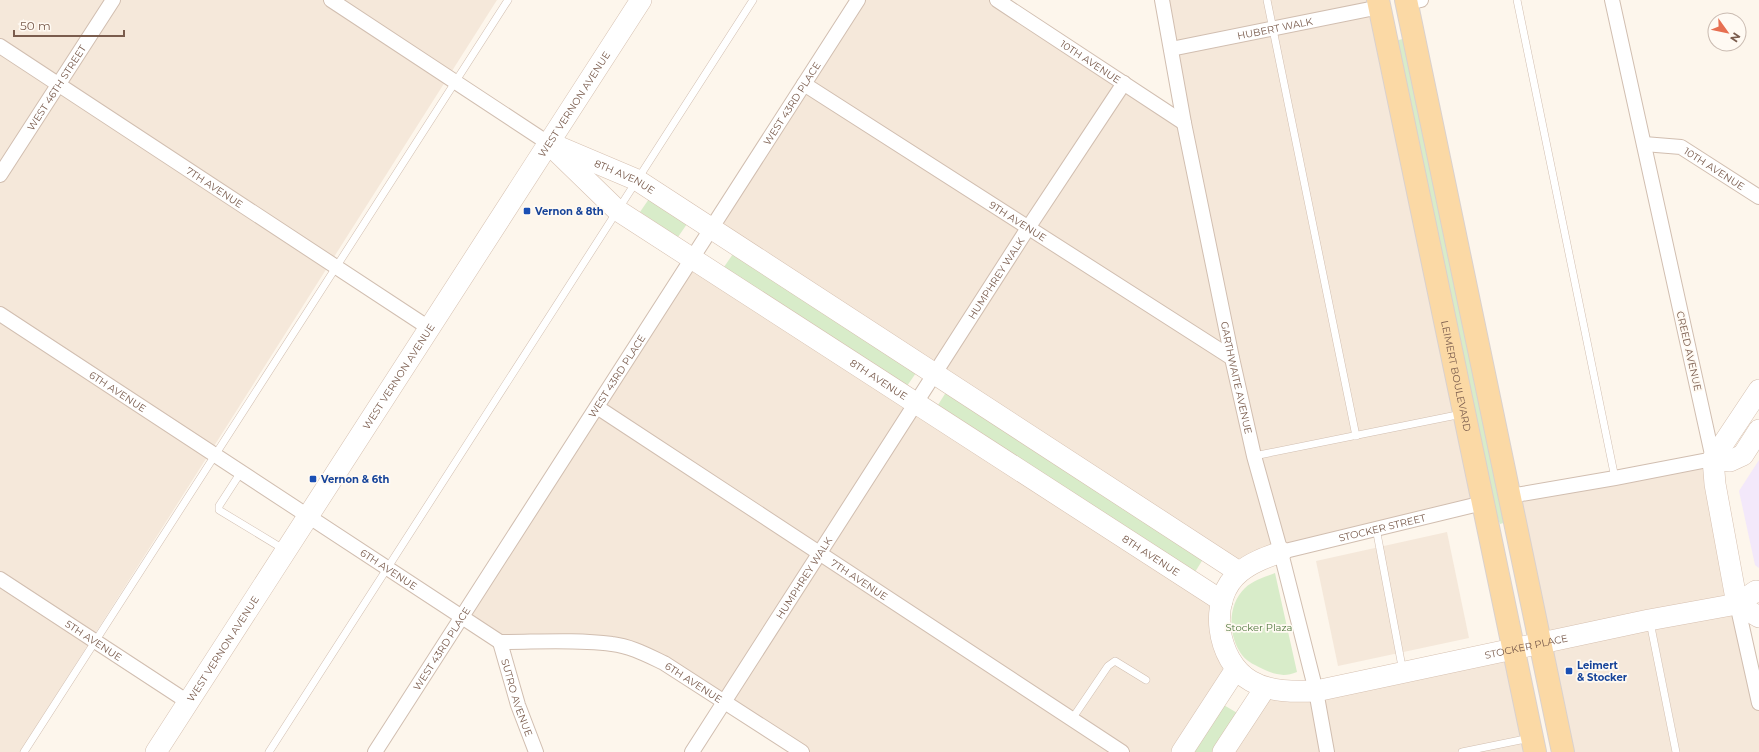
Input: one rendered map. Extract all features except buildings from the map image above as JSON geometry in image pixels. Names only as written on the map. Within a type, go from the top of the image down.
[{"type":"main road","points":[[1411,1],[1411,25],[1563,752]]},
{"type":"main road","name":"LEIMERT BOULEVARD","points":[[1379,4],[1534,745]]},
{"type":"main road","points":[[1384,28],[1411,25]]},
{"type":"street","name":"WEST 46TH STREET","points":[[0,175],[112,0]]},
{"type":"street","name":"8TH AVENUE","points":[[331,0],[548,143],[637,180],[1239,572]]},
{"type":"street","name":"WEST VERNON AVENUE","points":[[156,752],[641,0]]},
{"type":"street","name":"WEST 43RD PLACE","points":[[375,752],[858,0]]},
{"type":"street","name":"10TH AVENUE","points":[[997,0],[1184,123]]},
{"type":"street","name":"GARTHWAITE AVENUE","points":[[1162,0],[1184,123],[1232,358],[1254,456],[1281,552],[1316,691],[1327,752]]},
{"type":"street","name":"CREED AVENUE","points":[[1612,0],[1644,144],[1650,179],[1713,459],[1715,484],[1737,604],[1759,703]]},
{"type":"street","name":"HUBERT WALK","points":[[1171,49],[1273,29],[1379,4]]},
{"type":"street","name":"7TH AVENUE","points":[[0,46],[429,328]]},
{"type":"street","name":"HUMPHREY WALK","points":[[692,752],[1028,228],[1124,83]]},
{"type":"street","name":"9TH AVENUE","points":[[804,84],[1232,358]]},
{"type":"street","name":"8TH AVENUE","points":[[548,143],[617,210],[1222,601]]},
{"type":"street","name":"10TH AVENUE","points":[[1644,144],[1681,147],[1759,197]]},
{"type":"street","name":"6TH AVENUE","points":[[0,314],[500,642],[575,642],[613,644],[639,651],[664,663],[802,752]]},
{"type":"street","points":[[1713,459],[1759,390]]},
{"type":"street","name":"7TH AVENUE","points":[[597,407],[1122,752]]},
{"type":"street","points":[[1510,496],[1713,459],[1730,461],[1743,455],[1759,430]]},
{"type":"street","name":"STOCKER STREET","points":[[1281,552],[1483,503]]},
{"type":"street","points":[[1281,552],[1257,561],[1239,572],[1229,586],[1222,601],[1219,620],[1221,637],[1236,668],[1249,680],[1265,688],[1282,691],[1316,691]]},
{"type":"street","name":"5TH AVENUE","points":[[0,579],[188,702]]},
{"type":"street","points":[[1759,592],[1756,591],[1737,604],[1759,617]]},
{"type":"street","name":"STOCKER PLACE","points":[[1316,691],[1649,620],[1737,604]]},
{"type":"street","name":"SUTRO AVENUE","points":[[500,642],[518,705],[536,752]]},
{"type":"street","points":[[1182,752],[1236,668]]},
{"type":"street","points":[[1223,752],[1265,688]]},
{"type":"lane","points":[[24,752],[508,0]]},
{"type":"lane","points":[[269,752],[753,0]]},
{"type":"lane","points":[[1266,0],[1356,436]]},
{"type":"lane","points":[[1517,0],[1615,478]]},
{"type":"lane","points":[[1254,456],[1464,414]]},
{"type":"lane","points":[[241,472],[218,506],[219,510],[285,551]]},
{"type":"lane","points":[[1376,528],[1403,673]]},
{"type":"lane","points":[[1649,620],[1676,752]]},
{"type":"lane","points":[[1072,719],[1108,666],[1115,661],[1146,680]]},
{"type":"lane","points":[[1462,752],[1534,745]]},
{"type":"shaded area","points":[[0,0],[497,0],[20,752],[0,752]]},
{"type":"shaded area","points":[[858,0],[997,0],[1184,122],[1162,0],[1378,0],[1483,503],[1281,549],[1239,572],[712,228]]},
{"type":"shaded area","points":[[692,258],[1222,601],[1236,669],[1182,752],[802,752],[639,651],[500,642],[462,617]]},
{"type":"shaded area","points":[[1713,459],[1759,703],[1759,752],[1563,752],[1510,496]]},
{"type":"shaded area","points":[[1759,460],[1759,568],[1755,565],[1739,491]]},
{"type":"shaded area","points":[[1447,532],[1469,638],[1338,666],[1316,561]]},
{"type":"shaded area","points":[[1513,649],[1535,752],[1223,752],[1265,688],[1282,691]]},
{"type":"green space","points":[[1406,38],[1507,522],[1500,524],[1492,503],[1395,41]]},
{"type":"green space","points":[[651,196],[689,221],[678,237],[640,212]]},
{"type":"green space","points":[[735,251],[918,370],[907,386],[724,267]]},
{"type":"green space","points":[[948,389],[1205,556],[1195,572],[938,405]]},
{"type":"green space","name":"Stocker Plaza","points":[[1275,573],[1297,672],[1281,675],[1265,670],[1247,660],[1237,647],[1232,630],[1232,612],[1239,595],[1252,583]]},
{"type":"green space","points":[[1222,704],[1239,714],[1215,752],[1192,752]]},
{"type":"place","name":"Vernon & 8th","points":[[527,211]]},
{"type":"place","name":"Vernon & 6th","points":[[313,479]]},
{"type":"place","name":"Leimert & Stocker","points":[[1569,671]]}]
